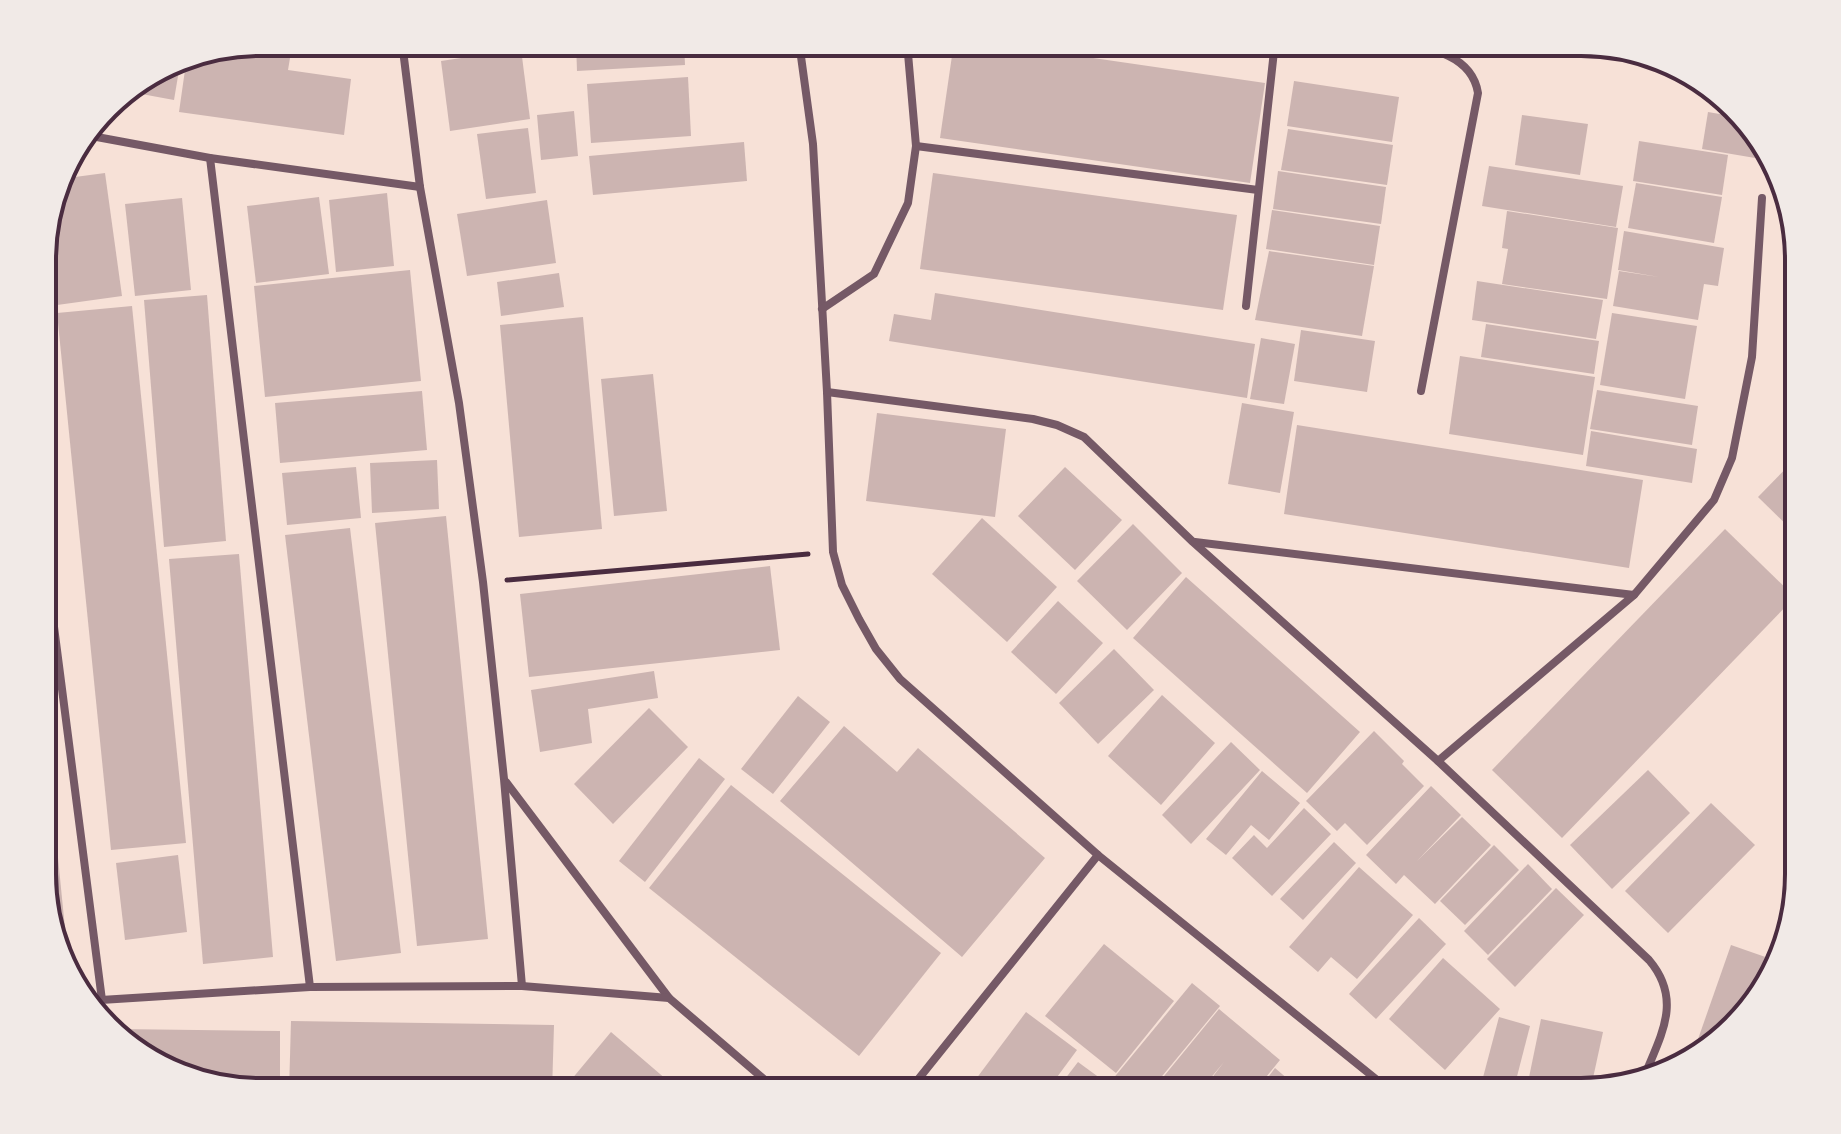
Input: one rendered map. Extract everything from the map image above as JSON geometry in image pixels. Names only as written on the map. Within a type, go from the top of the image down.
[{"type":"street","points":[[404,56],[420,187],[459,403],[483,582],[522,986]]},
{"type":"street","points":[[801,56],[813,144],[833,552],[842,585],[859,619],[876,649],[900,679],[1098,855],[1375,1078]]},
{"type":"street","points":[[822,309],[874,274],[908,203],[916,146],[908,56]]},
{"type":"street","points":[[1246,306],[1273,56]]},
{"type":"street","points":[[1421,391],[1478,93],[1476,80],[1470,71],[1448,56]]},
{"type":"street","points":[[97,137],[210,158],[420,187]]},
{"type":"street","points":[[916,146],[1258,190]]},
{"type":"street","points":[[210,158],[310,987]]},
{"type":"street","points":[[1438,761],[1634,595],[1714,500],[1732,458],[1752,357],[1762,198]]},
{"type":"street","points":[[827,392],[1033,419],[1084,437],[1193,542],[1438,761],[1660,973],[1667,991],[1667,1011],[1664,1028],[1648,1066]]},
{"type":"street","points":[[1193,542],[1634,595]]},
{"type":"street","points":[[56,642],[102,1000],[310,987],[522,986],[669,998]]},
{"type":"street","points":[[504,779],[669,998],[763,1078]]},
{"type":"street","points":[[920,1078],[1098,855]]},
{"type":"path","points":[[483,582],[833,552]]},
{"type":"building","points":[[247,56],[290,58],[288,70],[351,79],[344,135],[179,112],[185,71],[221,60]]},
{"type":"building","points":[[474,56],[522,56],[530,119],[450,131],[441,61]]},
{"type":"building","points":[[576,56],[685,56],[685,65],[577,71]]},
{"type":"building","points":[[952,56],[1079,56],[1265,83],[1250,183],[940,138]]},
{"type":"building","points":[[178,74],[174,100],[142,94]]},
{"type":"building","points":[[688,77],[691,136],[591,143],[587,84]]},
{"type":"building","points":[[1294,81],[1399,97],[1392,142],[1287,126]]},
{"type":"building","points":[[574,111],[578,156],[541,160],[537,115]]},
{"type":"building","points":[[1708,112],[1725,116],[1758,159],[1702,149]]},
{"type":"building","points":[[1522,115],[1588,124],[1580,175],[1515,165]]},
{"type":"building","points":[[528,128],[536,193],[486,199],[477,134]]},
{"type":"building","points":[[1288,129],[1393,145],[1387,185],[1281,170]]},
{"type":"building","points":[[1639,141],[1728,155],[1722,195],[1633,181]]},
{"type":"building","points":[[744,142],[747,181],[593,195],[589,156]]},
{"type":"building","points":[[1489,166],[1623,186],[1616,227],[1482,206]]},
{"type":"building","points":[[1278,171],[1386,187],[1381,224],[1273,209]]},
{"type":"building","points":[[105,173],[122,296],[56,305],[58,234],[63,207],[74,177]]},
{"type":"building","points":[[933,173],[1237,215],[1223,310],[920,269]]},
{"type":"building","points":[[1636,183],[1722,197],[1714,243],[1628,228]]},
{"type":"building","points":[[387,193],[394,266],[336,272],[329,200]]},
{"type":"building","points":[[319,197],[329,274],[256,283],[247,206]]},
{"type":"building","points":[[182,198],[191,290],[135,296],[125,204]]},
{"type":"building","points":[[547,200],[556,263],[467,276],[457,214]]},
{"type":"building","points":[[1272,210],[1380,226],[1374,265],[1266,249]]},
{"type":"building","points":[[1507,211],[1618,228],[1607,299],[1502,284],[1508,249],[1502,248]]},
{"type":"building","points":[[1624,231],[1724,248],[1718,286],[1704,284],[1698,320],[1613,306],[1619,271],[1659,277],[1618,270]]},
{"type":"building","points":[[1269,251],[1374,266],[1362,336],[1255,320]]},
{"type":"building","points":[[410,270],[421,381],[265,397],[254,286]]},
{"type":"building","points":[[559,273],[564,307],[501,316],[497,282]]},
{"type":"building","points":[[1477,281],[1603,300],[1596,339],[1472,320]]},
{"type":"building","points":[[935,293],[1255,344],[1247,398],[889,341],[894,314],[931,320]]},
{"type":"building","points":[[207,295],[226,541],[164,547],[144,300]]},
{"type":"building","points":[[132,306],[186,843],[111,850],[57,313]]},
{"type":"building","points":[[1612,313],[1697,326],[1685,399],[1600,385]]},
{"type":"building","points":[[583,317],[602,529],[519,537],[500,325]]},
{"type":"building","points":[[1486,324],[1599,341],[1594,374],[1481,357]]},
{"type":"building","points":[[1301,330],[1375,341],[1367,392],[1294,381]]},
{"type":"building","points":[[1261,338],[1295,344],[1284,404],[1250,399]]},
{"type":"building","points":[[1460,356],[1595,377],[1583,455],[1449,434]]},
{"type":"building","points":[[653,374],[667,511],[614,516],[601,379]]},
{"type":"building","points":[[1597,390],[1698,406],[1692,445],[1590,429]]},
{"type":"building","points":[[422,391],[427,450],[280,463],[275,403]]},
{"type":"building","points":[[1242,403],[1294,412],[1280,493],[1228,484]]},
{"type":"building","points":[[877,413],[1006,429],[995,517],[866,501]]},
{"type":"building","points":[[1297,425],[1643,480],[1629,568],[1284,514]]},
{"type":"building","points":[[1591,431],[1697,449],[1692,483],[1586,466]]},
{"type":"building","points":[[437,460],[439,509],[372,513],[370,463]]},
{"type":"building","points":[[356,467],[361,518],[287,525],[282,473]]},
{"type":"building","points":[[1065,467],[1122,520],[1075,570],[1018,516]]},
{"type":"building","points":[[1785,469],[1785,523],[1758,497]]},
{"type":"building","points":[[446,516],[488,939],[417,946],[375,523]]},
{"type":"building","points":[[982,518],[1057,587],[1007,642],[932,574]]},
{"type":"building","points":[[1133,524],[1182,573],[1127,630],[1077,581]]},
{"type":"building","points":[[350,528],[401,953],[336,961],[285,535]]},
{"type":"building","points":[[1725,529],[1785,587],[1785,607],[1562,838],[1492,770]]},
{"type":"building","points":[[239,554],[273,957],[203,964],[169,559]]},
{"type":"building","points":[[770,566],[780,650],[529,677],[520,594]]},
{"type":"building","points":[[1186,577],[1360,732],[1307,793],[1133,638]]},
{"type":"building","points":[[1058,601],[1103,643],[1056,694],[1011,652]]},
{"type":"building","points":[[1114,649],[1154,690],[1098,744],[1059,703]]},
{"type":"building","points":[[654,671],[658,698],[588,709],[592,743],[540,752],[531,690]]},
{"type":"building","points":[[1162,695],[1215,743],[1161,805],[1108,756]]},
{"type":"building","points":[[798,696],[830,722],[773,794],[741,769]]},
{"type":"building","points":[[649,708],[688,747],[613,824],[574,784]]},
{"type":"building","points":[[844,726],[897,772],[918,748],[1045,858],[962,957],[780,801]]},
{"type":"building","points":[[1374,731],[1424,786],[1367,845],[1345,823],[1337,831],[1306,801]]},
{"type":"building","points":[[1231,742],[1260,770],[1191,844],[1162,815]]},
{"type":"building","points":[[699,758],[725,779],[645,882],[619,861]]},
{"type":"building","points":[[1648,770],[1690,813],[1612,889],[1570,845]]},
{"type":"building","points":[[1262,771],[1300,803],[1269,840],[1251,825],[1226,855],[1206,839]]},
{"type":"building","points":[[731,785],[941,953],[859,1056],[649,888]]},
{"type":"building","points":[[1431,786],[1461,815],[1417,861],[1462,817],[1491,845],[1435,904],[1404,875],[1396,884],[1366,855]]},
{"type":"building","points":[[1711,803],[1755,845],[1668,933],[1625,891]]},
{"type":"building","points":[[1304,808],[1331,834],[1272,896],[1232,858],[1254,835],[1267,848]]},
{"type":"building","points":[[56,838],[66,934],[58,900]]},
{"type":"building","points":[[1334,842],[1356,863],[1303,920],[1280,899]]},
{"type":"building","points":[[1494,845],[1519,870],[1465,925],[1440,901]]},
{"type":"building","points":[[178,855],[187,932],[125,940],[116,863]]},
{"type":"building","points":[[1528,864],[1552,889],[1488,955],[1464,931]]},
{"type":"building","points":[[1359,867],[1413,915],[1357,979],[1331,957],[1318,972],[1289,947]]},
{"type":"building","points":[[1556,888],[1584,915],[1515,987],[1487,959]]},
{"type":"building","points":[[1419,918],[1446,944],[1376,1019],[1349,994]]},
{"type":"building","points":[[1104,944],[1174,1001],[1116,1073],[1045,1016]]},
{"type":"building","points":[[1731,945],[1767,957],[1743,998],[1697,1041]]},
{"type":"building","points":[[1443,958],[1500,1009],[1445,1070],[1389,1019]]},
{"type":"building","points":[[1192,983],[1220,1006],[1161,1078],[1114,1078]]},
{"type":"building","points":[[1219,1009],[1280,1060],[1265,1078],[1212,1078],[1224,1062],[1211,1078],[1162,1078]]},
{"type":"building","points":[[1026,1012],[1077,1050],[1056,1078],[977,1078]]},
{"type":"building","points":[[1499,1017],[1530,1026],[1517,1078],[1483,1078]]},
{"type":"building","points":[[1541,1019],[1603,1032],[1593,1078],[1529,1078]]},
{"type":"building","points":[[291,1021],[554,1025],[552,1078],[289,1078]]},
{"type":"building","points":[[128,1029],[280,1031],[280,1078],[260,1078],[207,1071],[182,1062],[158,1051]]},
{"type":"building","points":[[611,1032],[665,1078],[573,1078]]},
{"type":"building","points":[[1078,1062],[1100,1078],[1066,1078]]},
{"type":"building","points":[[1275,1068],[1287,1078],[1268,1078]]}]
